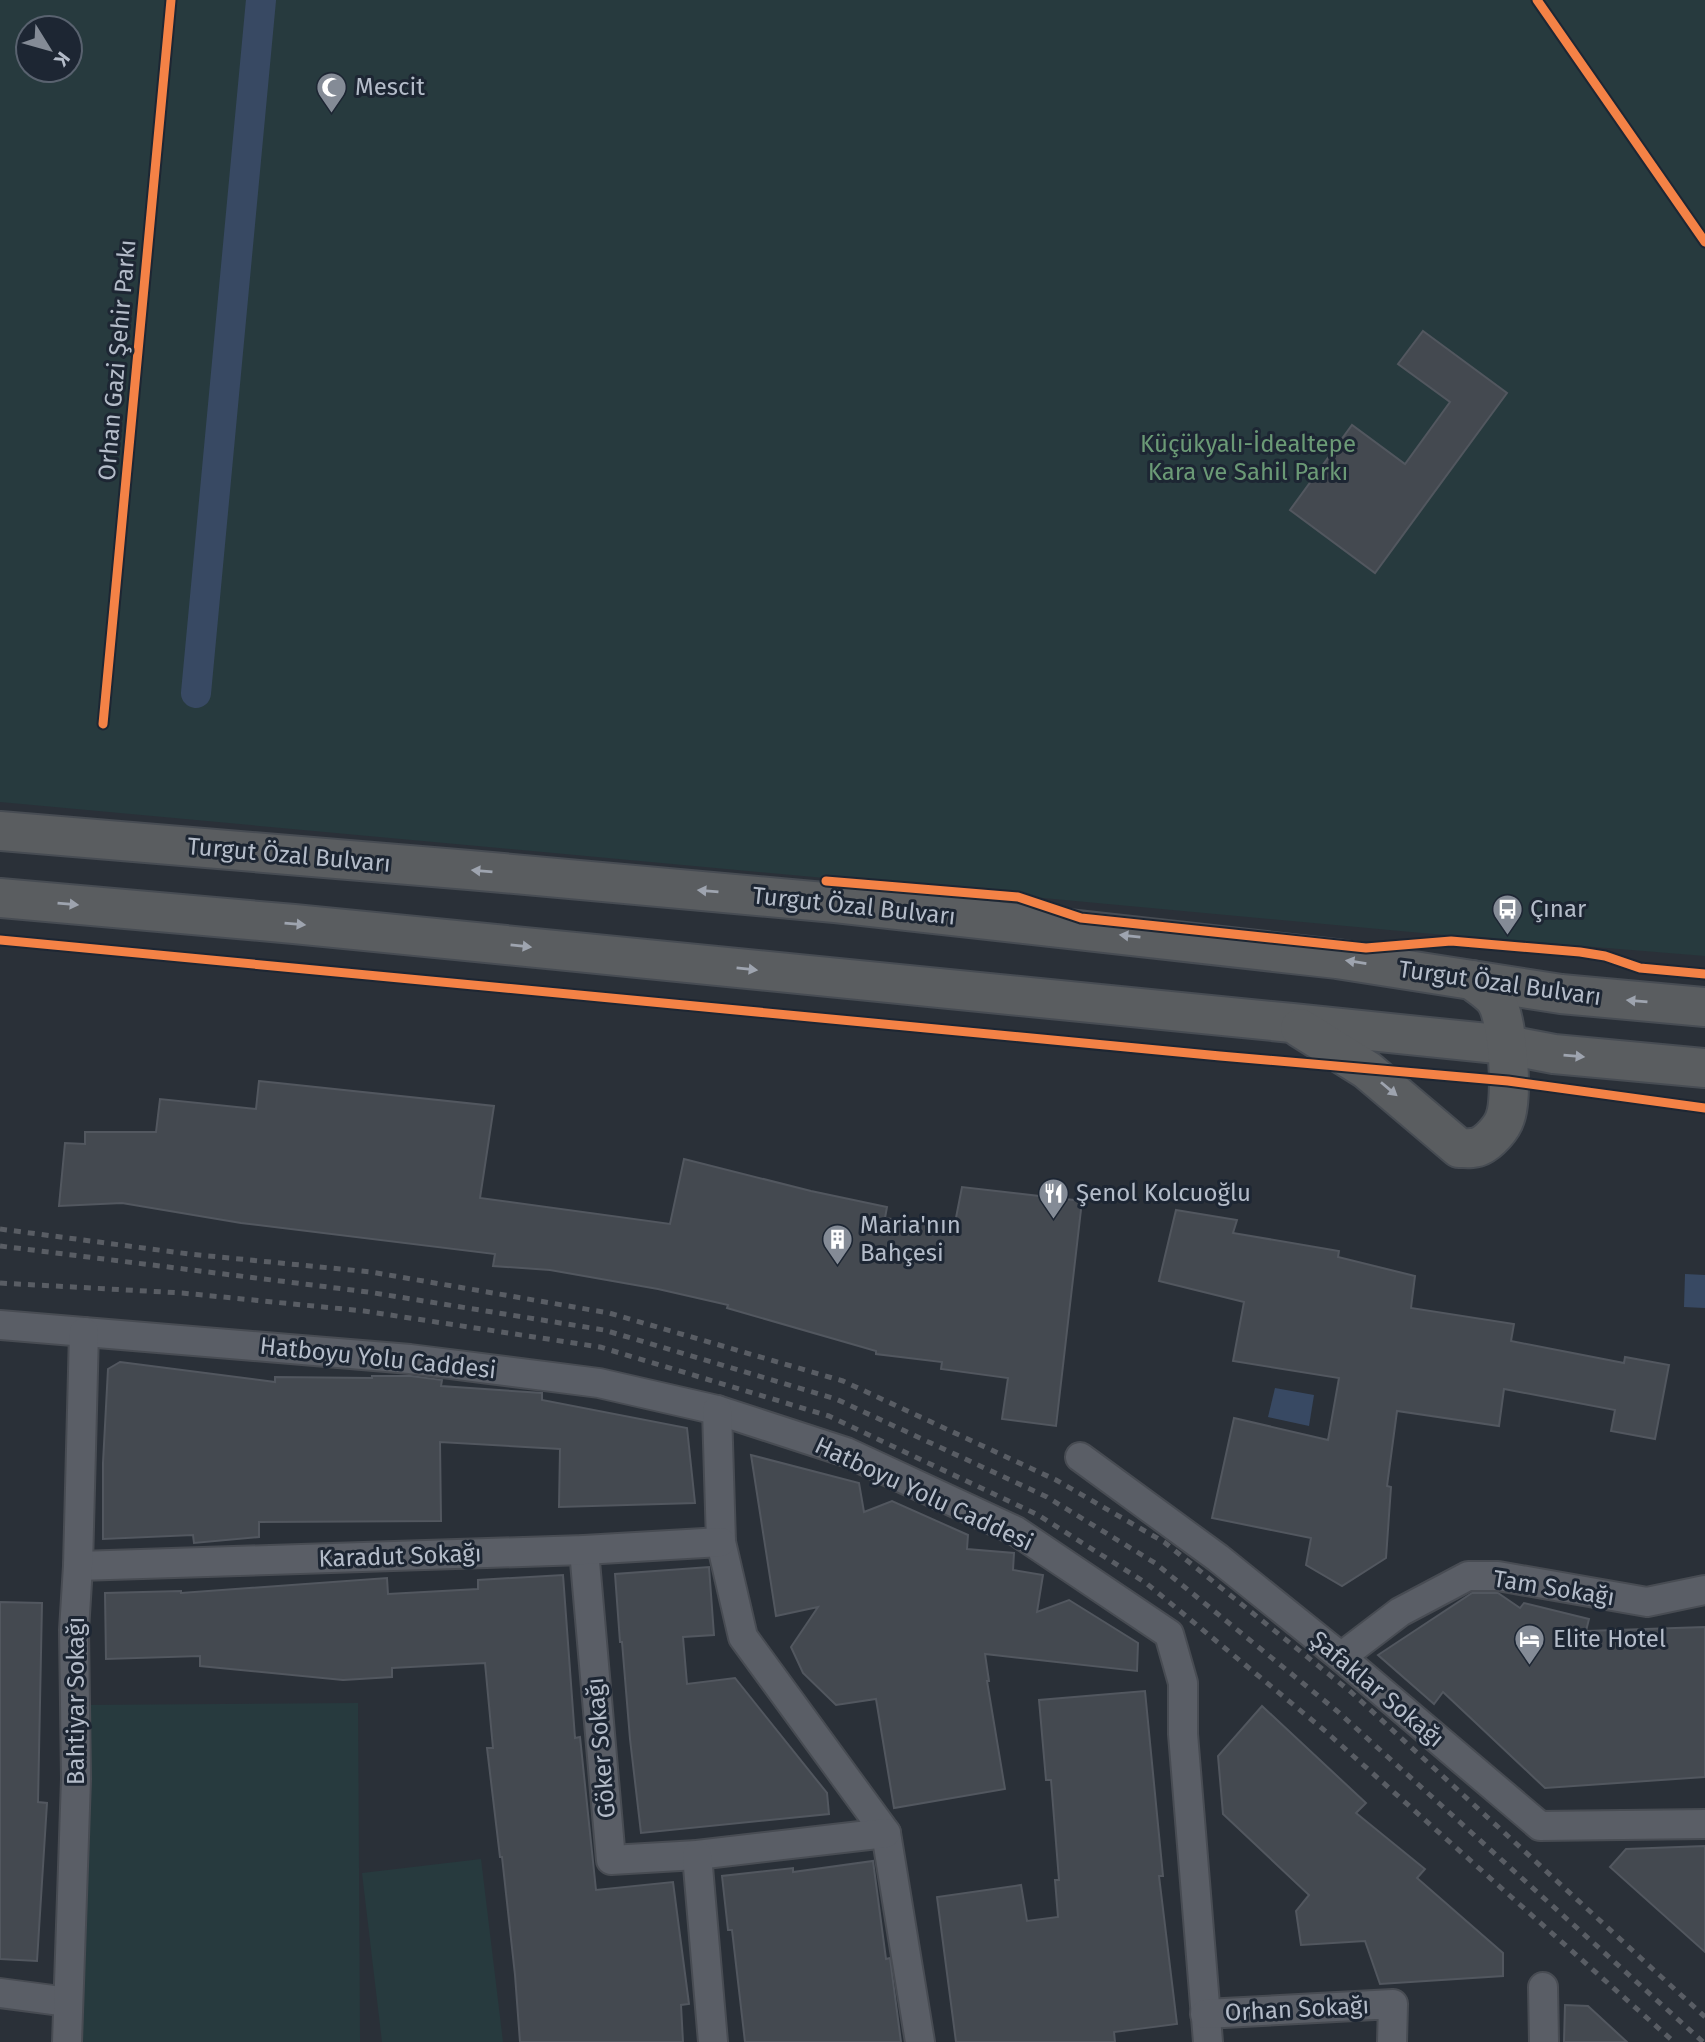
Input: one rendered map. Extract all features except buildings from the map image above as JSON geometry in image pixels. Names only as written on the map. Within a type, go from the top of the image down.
[{"type":"highway","name":"Turgut Özal Bulvarı","points":[[0,831],[835,903],[1337,959],[1561,994],[1705,1007]]},
{"type":"highway","points":[[0,898],[308,925],[1292,1023],[1507,1045],[1554,1054],[1705,1068]]},
{"type":"highway","points":[[1292,1023],[1367,1070],[1459,1148],[1480,1147],[1496,1133],[1505,1118],[1507,1045],[1504,1020],[1495,1000],[1472,980]]},
{"type":"street","name":"Hatboyu Yolu Caddesi","points":[[0,1325],[410,1359],[599,1383],[717,1410],[846,1452],[1016,1531],[1169,1634],[1183,1683],[1183,1734],[1209,2042]]},
{"type":"street","name":"Bahtiyar Sokağı","points":[[67,2042],[76,1779],[74,1630],[84,1332]]},
{"type":"street","points":[[717,1410],[721,1542],[743,1637],[886,1833],[920,2042]]},
{"type":"street","name":"Şafaklar Sokağı","points":[[1080,1457],[1218,1558],[1341,1657],[1540,1826],[1705,1825]]},
{"type":"street","name":"Karadut Sokağı","points":[[78,1566],[584,1550],[721,1542]]},
{"type":"street","name":"Göker Sokağı","points":[[584,1550],[611,1860],[698,1854],[886,1833]]},
{"type":"street","name":"Tam Sokağı","points":[[1341,1657],[1400,1612],[1468,1576],[1498,1576],[1647,1602],[1705,1590]]},
{"type":"street","points":[[698,1854],[713,2042]]},
{"type":"street","points":[[1543,1987],[1544,2042]]},
{"type":"street","points":[[0,1993],[68,2002]]},
{"type":"street","name":"Orhan Sokağı","points":[[1205,2014],[1393,2004],[1392,2042]]},
{"type":"green space","name":"Küçükyalı-İdealtepe Kara ve Sahil Parkı","points":[[0,0],[1705,0],[1705,956],[1422,933],[0,802]]},
{"type":"green space","points":[[358,1703],[360,2042],[82,2042],[80,1705]]},
{"type":"green space","points":[[481,1859],[503,2042],[382,2042],[362,1873]]},
{"type":"water","points":[[1685,1274],[1705,1275],[1705,1308],[1684,1307]]},
{"type":"water","points":[[1275,1388],[1314,1395],[1309,1426],[1268,1417]]},
{"type":"waterway","points":[[196,693],[261,0]]},
{"type":"railway","points":[[0,1229],[189,1254],[371,1272],[609,1313],[843,1381],[1056,1480],[1164,1542],[1351,1692],[1705,2017]]},
{"type":"railway","points":[[0,1246],[368,1292],[604,1330],[836,1399],[1047,1497],[1155,1563],[1337,1711],[1703,2042]]},
{"type":"railway","points":[[0,1283],[182,1293],[364,1311],[600,1347],[829,1416],[1038,1515],[1146,1583],[1324,1730],[1674,2042]]},
{"type":"cycle path","name":"Orhan Gazi Şehir Parkı","points":[[103,724],[171,0]]},
{"type":"cycle path","points":[[1537,0],[1705,242]]},
{"type":"cycle path","points":[[826,881],[1018,897],[1081,918],[1366,948],[1451,941],[1580,952],[1605,956],[1640,968],[1705,974]]},
{"type":"cycle path","points":[[0,940],[1508,1081],[1705,1108]]},
{"type":"place","name":"Mescit","points":[[332,114]]},
{"type":"place","name":"Çınar","points":[[1507,936]]},
{"type":"place","name":"Şenol Kolcuoğlu","points":[[1053,1220]]},
{"type":"place","name":"Maria'nın Bahçesi","points":[[837,1266]]},
{"type":"place","name":"Elite Hotel","points":[[1530,1666]]}]
